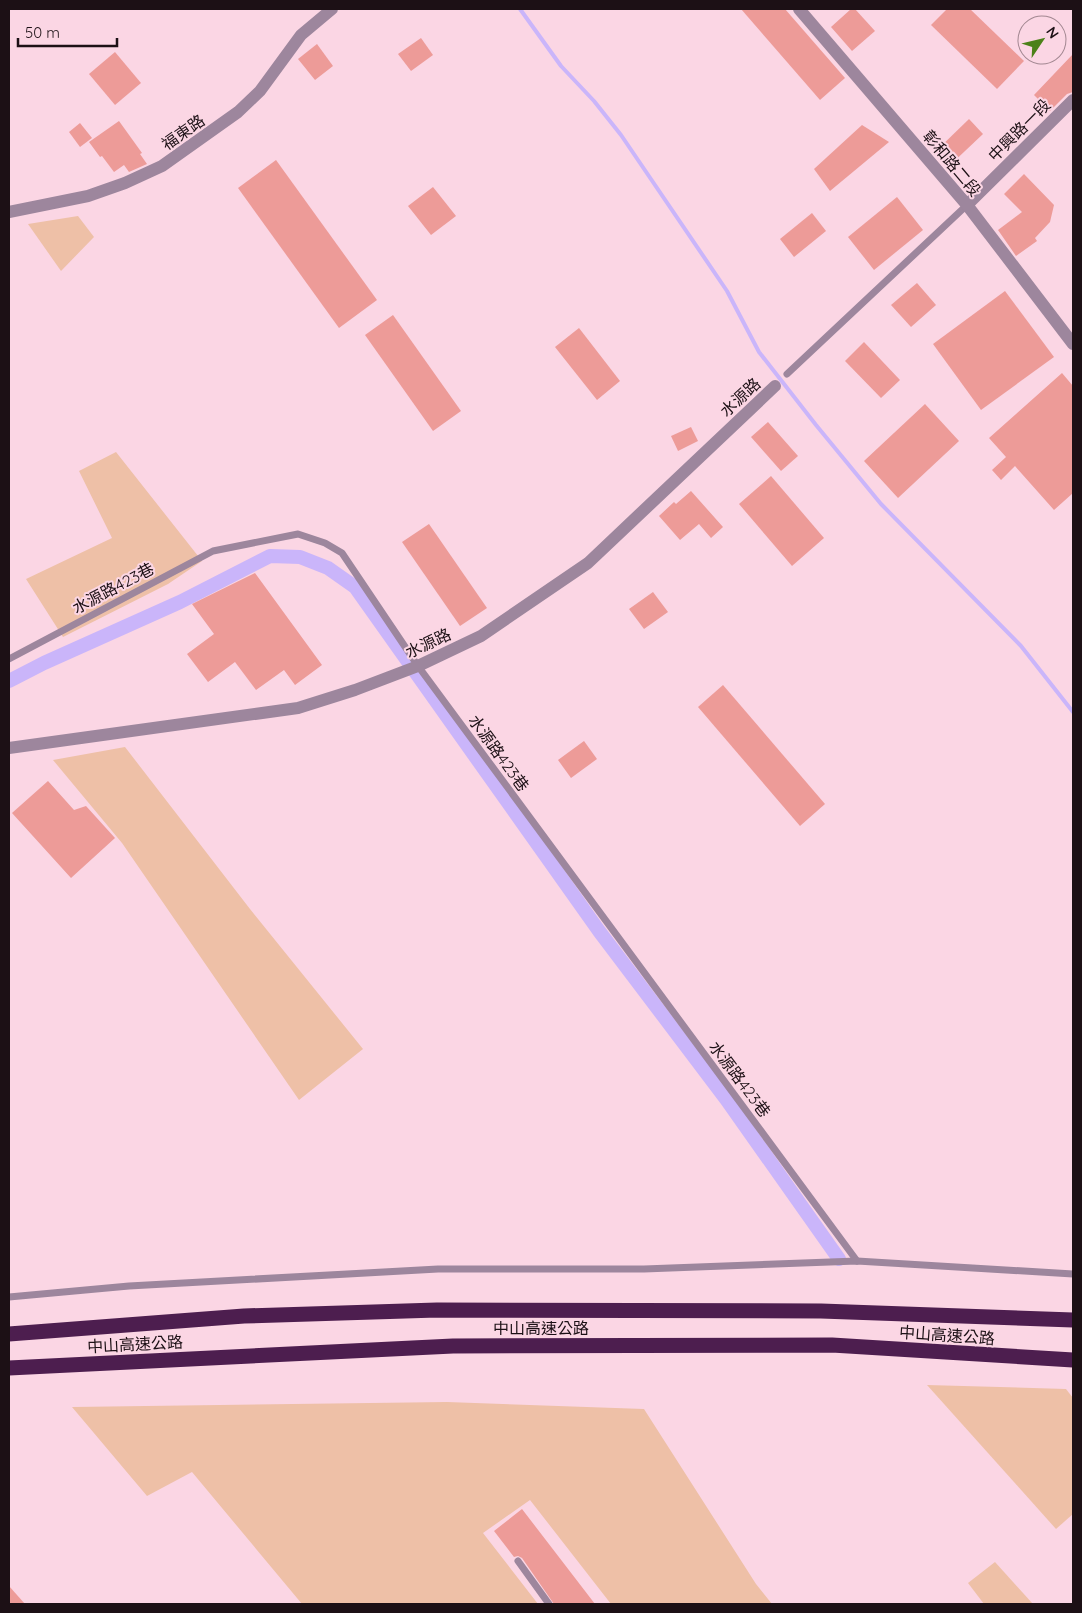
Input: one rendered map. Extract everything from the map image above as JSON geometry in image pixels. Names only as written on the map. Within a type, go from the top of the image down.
[{"type":"highway","name":"中山高速公路","points":[[9,1334],[244,1316],[437,1310],[820,1311],[1073,1320]]},
{"type":"highway","name":"中山高速公路","points":[[9,1368],[463,1346],[832,1345],[1073,1360]]},
{"type":"street","name":"福東路","points":[[9,212],[88,196],[125,183],[162,166],[238,112],[260,91],[301,35],[332,9]]},
{"type":"street","name":"彰和路二段","points":[[799,9],[967,205],[1073,344]]},
{"type":"street","name":"中興路一段","points":[[967,205],[1072,105]]},
{"type":"street","name":"水源路","points":[[9,748],[298,708],[355,690],[418,666],[482,636],[588,563],[775,386]]},
{"type":"lane","points":[[787,374],[967,205]]},
{"type":"lane","name":"水源路423巷","points":[[9,659],[213,551],[298,534],[325,544],[342,553],[418,666],[857,1261]]},
{"type":"lane","points":[[9,1297],[129,1286],[438,1268],[644,1269],[857,1261],[1073,1274]]},
{"type":"lane","points":[[518,1561],[549,1604]]},
{"type":"shaded area","points":[[78,216],[94,237],[61,271],[28,224]]},
{"type":"shaded area","points":[[116,452],[202,561],[168,584],[63,637],[26,579],[112,538],[79,471]]},
{"type":"shaded area","points":[[125,747],[250,909],[363,1049],[299,1100],[122,843],[53,760]]},
{"type":"shaded area","points":[[927,1385],[1066,1389],[1073,1398],[1073,1514],[1056,1529]]},
{"type":"shaded area","points":[[447,1402],[644,1409],[756,1584],[772,1604],[611,1604],[530,1500],[483,1533],[538,1604],[302,1604],[192,1472],[147,1496],[72,1407]]},
{"type":"shaded area","points":[[995,1562],[1033,1604],[984,1604],[968,1583]]},
{"type":"building","points":[[741,9],[785,9],[845,78],[820,100]]},
{"type":"building","points":[[851,9],[855,9],[875,31],[852,51],[831,27]]},
{"type":"building","points":[[947,9],[970,9],[1017,54],[1017,65],[1020,65],[997,89],[931,25]]},
{"type":"building","points":[[421,38],[433,55],[411,71],[398,54]]},
{"type":"building","points":[[317,44],[333,66],[315,80],[298,59]]},
{"type":"building","points":[[115,52],[141,83],[115,105],[89,74]]},
{"type":"building","points":[[1073,54],[1073,92],[1067,94],[1050,111],[1034,95],[1063,65],[1067,65],[1067,60]]},
{"type":"building","points":[[969,119],[983,134],[947,168],[934,153]]},
{"type":"building","points":[[119,121],[142,153],[140,154],[147,164],[129,172],[124,165],[114,172],[89,142]]},
{"type":"building","points":[[80,123],[92,138],[80,147],[69,132]]},
{"type":"building","points":[[862,125],[889,142],[830,191],[814,169]]},
{"type":"building","points":[[276,160],[377,300],[339,328],[238,188]]},
{"type":"building","points":[[1024,174],[1054,205],[1050,222],[1035,238],[1037,241],[1016,256],[998,230],[1022,212],[1004,194]]},
{"type":"building","points":[[433,187],[456,216],[431,235],[408,206]]},
{"type":"building","points":[[897,197],[923,230],[874,270],[848,237]]},
{"type":"building","points":[[812,213],[826,231],[794,257],[780,239]]},
{"type":"building","points":[[917,283],[936,305],[911,327],[891,305]]},
{"type":"building","points":[[1005,291],[1054,357],[981,410],[933,344]]},
{"type":"building","points":[[393,315],[461,411],[433,431],[365,335]]},
{"type":"building","points":[[579,328],[620,381],[597,400],[555,347]]},
{"type":"building","points":[[864,342],[900,380],[881,398],[845,361]]},
{"type":"building","points":[[1062,373],[1073,386],[1073,493],[1054,510],[1015,466],[1001,480],[992,470],[1006,457],[989,438]]},
{"type":"building","points":[[925,404],[959,441],[898,498],[864,461]]},
{"type":"building","points":[[768,422],[798,456],[781,471],[751,437]]},
{"type":"building","points":[[691,427],[698,441],[678,451],[671,436]]},
{"type":"building","points":[[771,476],[824,538],[792,566],[739,504]]},
{"type":"building","points":[[691,491],[723,527],[711,538],[699,524],[680,540],[659,516],[674,502],[676,504]]},
{"type":"building","points":[[429,524],[487,608],[460,626],[402,542]]},
{"type":"building","points":[[255,573],[322,665],[295,685],[284,670],[256,690],[235,662],[208,682],[187,654],[214,634],[192,604]]},
{"type":"building","points":[[653,592],[668,612],[644,629],[629,609]]},
{"type":"building","points":[[723,685],[825,804],[800,826],[698,707]]},
{"type":"building","points":[[584,741],[597,759],[571,778],[558,760]]},
{"type":"building","points":[[48,781],[74,810],[86,806],[115,838],[71,878],[12,813]]},
{"type":"building","points":[[522,1509],[595,1604],[554,1604],[522,1558],[514,1557],[494,1531]]},
{"type":"building","points":[[9,1586],[25,1604],[9,1604]]},
{"type":"waterway","points":[[520,9],[561,66],[594,101],[621,135],[727,291],[759,352],[816,425],[881,504],[1021,646],[1073,712]]},
{"type":"waterway","points":[[9,681],[44,663],[180,602],[270,556],[300,557],[328,568],[355,587],[599,931],[726,1099],[839,1259]]}]
